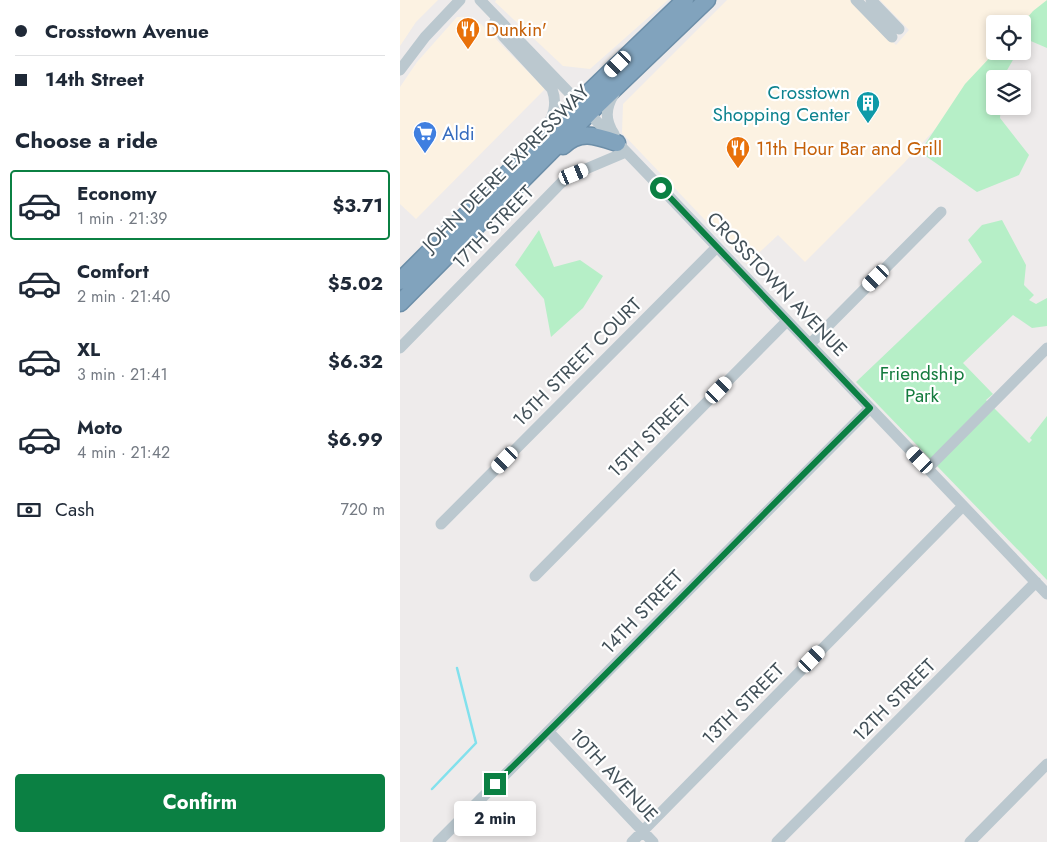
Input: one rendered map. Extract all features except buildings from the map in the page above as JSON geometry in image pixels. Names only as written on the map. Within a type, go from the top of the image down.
[{"type":"highway","name":"JOHN DEERE EXPRESSWAY","points":[[400,302],[477,225],[685,0]]},
{"type":"highway","name":"JOHN DEERE EXPRESSWAY","points":[[400,281],[539,142],[633,71],[707,0]]},
{"type":"highway","points":[[477,225],[524,186],[573,138],[582,136],[614,142]]},
{"type":"street","points":[[400,70],[425,37],[460,0]]},
{"type":"street","name":"CROSSTOWN AVENUE","points":[[480,0],[1047,594]]},
{"type":"street","points":[[856,0],[895,33],[871,0]]},
{"type":"street","points":[[490,10],[503,36],[552,89],[555,96],[555,109],[551,121],[539,142]]},
{"type":"street","points":[[591,167],[598,161],[606,148],[614,142],[607,119],[608,107],[615,93],[633,71]]},
{"type":"street","name":"17TH STREET","points":[[400,348],[550,194],[567,178],[591,167],[614,142]]},
{"type":"street","points":[[810,344],[941,212]]},
{"type":"street","name":"16TH STREET COURT","points":[[441,524],[717,247]]},
{"type":"street","name":"15TH STREET","points":[[535,576],[787,320]]},
{"type":"street","points":[[928,468],[1047,348]]},
{"type":"street","name":"14TH STREET","points":[[438,842],[870,408]]},
{"type":"street","name":"13TH STREET","points":[[632,842],[963,506]]},
{"type":"street","name":"12TH STREET","points":[[777,842],[1036,582]]},
{"type":"street","name":"10TH AVENUE","points":[[549,732],[653,842]]},
{"type":"street","points":[[970,842],[1047,764]]},
{"type":"shaded area","points":[[400,0],[438,0],[416,22],[400,46]]},
{"type":"shaded area","points":[[496,0],[668,0],[590,69],[563,66],[495,2]]},
{"type":"shaded area","points":[[727,0],[850,0],[896,45],[909,30],[880,0],[1047,0],[1047,9],[1031,19],[1031,15],[986,15],[986,60],[999,60],[990,70],[986,70],[986,74],[903,164],[805,262],[778,235],[747,264],[622,133],[623,104]]},
{"type":"shaded area","points":[[457,17],[466,17],[481,24],[545,89],[416,219],[400,204],[400,87],[417,62]]},
{"type":"green space","points":[[1047,0],[1047,48],[1031,41],[1030,15]]},
{"type":"green space","points":[[988,60],[1013,60],[1007,70],[986,70],[986,115],[1000,115],[1000,118],[1029,155],[1019,175],[977,192],[920,152],[965,84]]},
{"type":"green space","name":"Friendship Park","points":[[1002,220],[1026,265],[1024,285],[1034,295],[1029,300],[1036,304],[1047,298],[1047,326],[1032,328],[1013,315],[963,363],[993,394],[986,400],[1029,443],[1032,440],[1030,438],[1047,416],[1047,580],[856,382],[982,262],[968,240],[982,225]]},
{"type":"green space","points":[[539,230],[554,267],[580,260],[603,276],[583,308],[551,337],[544,299],[515,265]]},
{"type":"waterway","points":[[432,789],[476,743],[457,668]]},
{"type":"place","name":"Dunkin'","points":[[468,50]]},
{"type":"place","name":"Crosstown Shopping Center","points":[[868,124]]},
{"type":"place","name":"Aldi","points":[[425,154]]},
{"type":"place","name":"11th Hour Bar and Grill","points":[[738,169]]},
{"type":"route","points":[[495,784],[549,732],[870,408],[661,188]]}]
